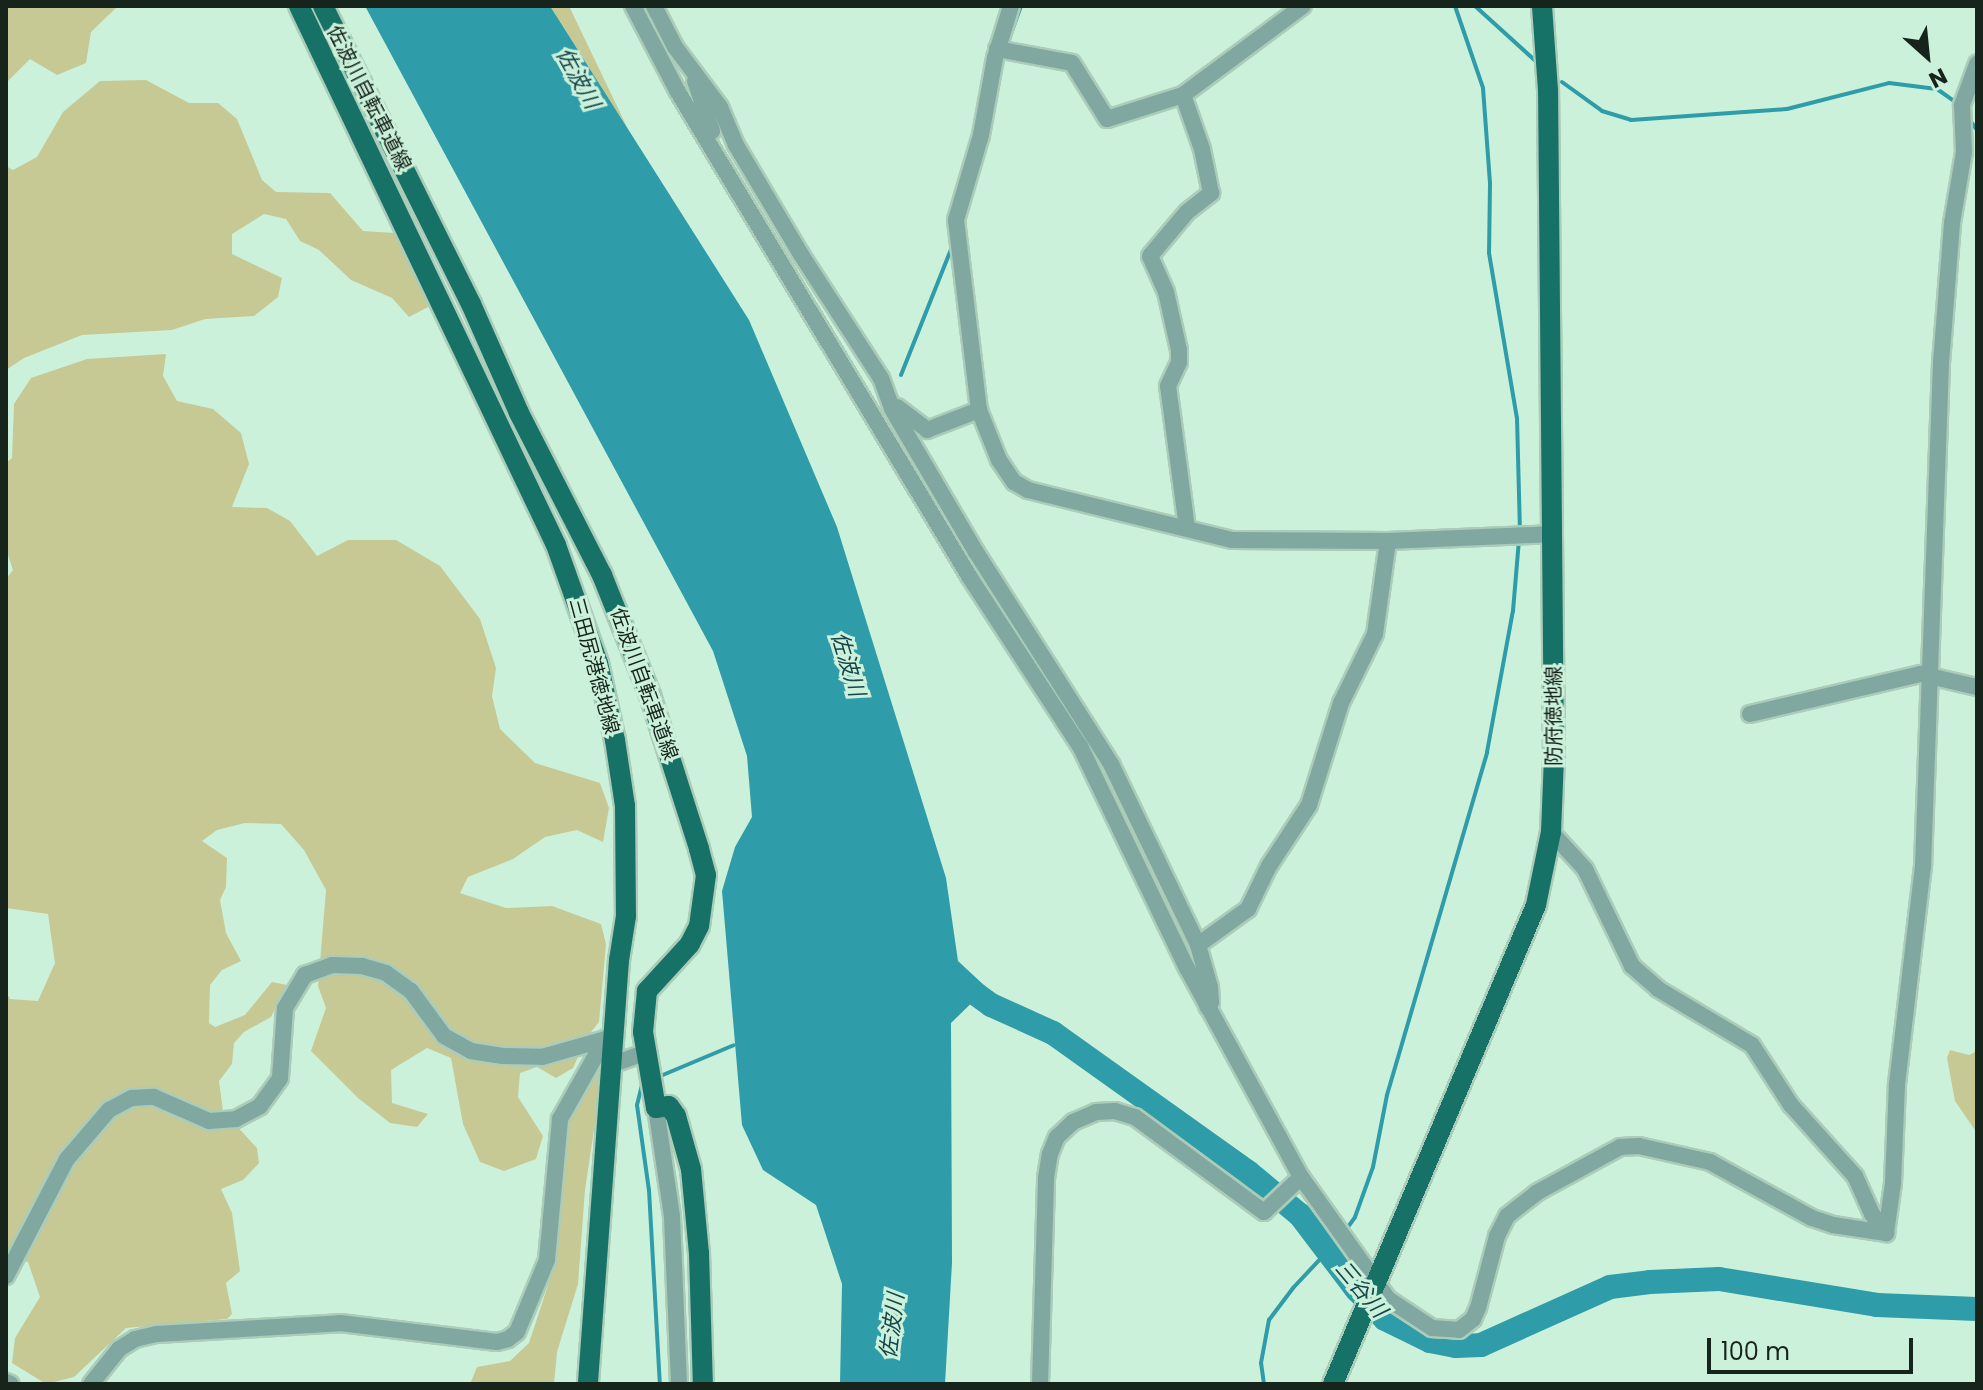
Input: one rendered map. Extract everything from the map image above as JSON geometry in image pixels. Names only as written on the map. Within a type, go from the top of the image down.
[{"type":"main road","name":"三田尻港徳地線","points":[[299,6],[556,545],[598,663],[615,740],[626,819],[626,916],[608,1037],[611,1065],[588,1384]]},
{"type":"main road","name":"佐波川自転車道線","points":[[323,6],[471,304],[519,413],[602,575],[656,710],[706,875],[699,926],[690,944],[647,991],[643,1032],[655,1102]]},
{"type":"main road","name":"防府徳地線","points":[[1333,1384],[1536,905],[1551,832],[1555,796],[1553,534],[1548,90],[1542,6]]},
{"type":"main road","points":[[655,1102],[669,1106],[676,1116],[691,1169],[699,1253],[703,1384]]},
{"type":"street","points":[[633,6],[678,92],[833,345],[969,576],[1080,746],[1294,1182],[1357,1259],[1376,1288],[1396,1306],[1432,1328],[1459,1330],[1473,1319],[1478,1308],[1497,1236],[1507,1216],[1536,1193],[1620,1147],[1639,1146],[1710,1162],[1812,1218],[1833,1225],[1886,1233]]},
{"type":"street","points":[[654,6],[675,47],[720,107],[736,145],[881,378],[892,409],[976,552],[1111,764],[1198,945],[1210,987],[1211,1002],[1207,1007]]},
{"type":"street","points":[[1011,6],[1003,51],[956,220],[979,410],[999,460],[1014,482],[1028,490],[1232,540],[1388,541],[1553,534]]},
{"type":"street","points":[[1003,51],[1072,63],[1107,119],[1183,95],[1303,6]]},
{"type":"street","points":[[1886,1233],[1893,1183],[1895,1100],[1923,866],[1941,363],[1952,223],[1963,165],[1962,105],[1977,64]]},
{"type":"street","points":[[695,76],[712,131],[709,140]]},
{"type":"street","points":[[1183,95],[1202,149],[1211,193],[1187,212],[1150,256],[1166,292],[1179,350],[1179,362],[1168,386],[1187,528]]},
{"type":"street","points":[[448,316],[471,304]]},
{"type":"street","points":[[833,345],[839,342],[921,429],[927,430],[979,410]]},
{"type":"street","points":[[1198,945],[1248,909],[1269,866],[1309,805],[1341,703],[1375,634],[1388,541]]},
{"type":"street","points":[[1750,714],[1921,674],[1977,687]]},
{"type":"street","points":[[1551,832],[1585,869],[1632,966],[1658,989],[1752,1045],[1791,1105],[1855,1176],[1872,1214],[1886,1233]]},
{"type":"street","points":[[6,1276],[67,1159],[109,1110],[132,1098],[154,1097],[209,1121],[236,1119],[260,1106],[280,1078],[285,1008],[305,975],[332,965],[362,966],[386,973],[411,991],[444,1036],[471,1051],[542,1057],[608,1037]]},
{"type":"street","points":[[91,1384],[119,1349],[135,1339],[157,1334],[340,1323],[497,1342],[508,1339],[517,1332],[547,1260],[560,1119],[608,1037]]},
{"type":"street","points":[[611,1065],[648,1059]]},
{"type":"street","points":[[655,1102],[672,1217],[679,1384]]},
{"type":"street","points":[[1040,1384],[1046,1178],[1057,1137],[1073,1122],[1096,1112],[1115,1111],[1135,1117],[1264,1212],[1294,1182]]},
{"type":"green space","points":[[6,6],[118,6],[91,32],[86,63],[57,75],[30,59],[6,83]]},
{"type":"green space","points":[[550,6],[569,6],[628,129]]},
{"type":"green space","points":[[146,80],[189,103],[218,103],[237,119],[262,180],[276,192],[330,193],[363,231],[395,233],[430,306],[409,317],[392,298],[351,280],[319,250],[300,241],[286,219],[264,214],[232,234],[232,254],[282,278],[278,297],[254,316],[205,319],[172,330],[82,335],[24,358],[6,370],[6,166],[13,170],[37,157],[63,112],[100,81]]},
{"type":"green space","points":[[166,354],[163,376],[177,401],[213,409],[241,433],[249,464],[232,507],[267,508],[290,521],[317,556],[348,540],[396,540],[440,566],[480,619],[496,668],[492,696],[500,729],[535,763],[600,783],[609,808],[603,842],[577,830],[545,837],[513,859],[468,877],[460,893],[506,908],[552,906],[601,924],[606,944],[599,1022],[587,1037],[573,1068],[556,1078],[537,1067],[520,1073],[518,1097],[543,1136],[536,1159],[504,1171],[480,1162],[463,1124],[451,1058],[427,1048],[391,1070],[392,1103],[428,1114],[417,1127],[390,1123],[358,1098],[311,1051],[326,1008],[318,986],[326,890],[304,850],[281,824],[245,823],[217,830],[202,841],[227,858],[226,887],[220,900],[226,933],[241,961],[222,970],[210,985],[209,1023],[215,1027],[245,1015],[272,982],[287,985],[271,1017],[244,1032],[234,1043],[232,1064],[219,1081],[223,1111],[257,1148],[259,1163],[243,1180],[221,1189],[232,1213],[240,1271],[226,1283],[232,1314],[227,1319],[126,1328],[74,1377],[46,1384],[12,1363],[15,1338],[40,1297],[28,1262],[6,1259],[6,992],[10,999],[38,1001],[55,963],[48,914],[6,908],[6,579],[13,570],[6,549],[6,463],[12,458],[14,404],[31,378],[87,359]]},
{"type":"green space","points":[[1950,1050],[1969,1055],[1977,1051],[1977,1133],[1955,1101],[1947,1058]]},
{"type":"green space","points":[[590,1069],[602,1076],[585,1190],[578,1284],[557,1352],[554,1384],[470,1384],[477,1367],[510,1361],[529,1343],[556,1261],[563,1139]]},
{"type":"water","name":"佐波川","points":[[365,6],[550,6],[749,320],[837,527],[946,878],[958,961],[987,988],[951,1023],[952,1263],[945,1384],[840,1384],[842,1284],[816,1205],[763,1170],[742,1125],[722,891],[735,847],[752,817],[747,756],[713,651]]},
{"type":"waterway","points":[[1009,39],[1021,6]]},
{"type":"waterway","points":[[1455,6],[1483,88],[1490,184],[1489,253],[1517,418],[1520,532]]},
{"type":"waterway","points":[[1475,6],[1539,64]]},
{"type":"waterway","points":[[1562,82],[1602,111],[1631,120],[1787,109],[1889,83],[1937,89],[1954,101]]},
{"type":"waterway","points":[[1969,119],[1977,130]]},
{"type":"waterway","points":[[968,206],[979,168]]},
{"type":"waterway","points":[[901,375],[953,244]]},
{"type":"waterway","points":[[1345,1231],[1355,1217],[1373,1167],[1387,1095],[1487,752],[1513,611],[1519,540]]},
{"type":"waterway","name":"三谷川","points":[[954,978],[991,1005],[1053,1033],[1248,1172],[1300,1215],[1357,1290],[1385,1319],[1430,1341],[1456,1346],[1481,1345],[1610,1287],[1650,1282],[1719,1279],[1877,1305],[1977,1309]]},
{"type":"waterway","points":[[658,1077],[734,1045]]},
{"type":"waterway","points":[[646,1083],[642,1085],[637,1105],[649,1190],[660,1384]]},
{"type":"waterway","points":[[1264,1384],[1261,1363],[1269,1320],[1293,1288],[1340,1238]]}]
